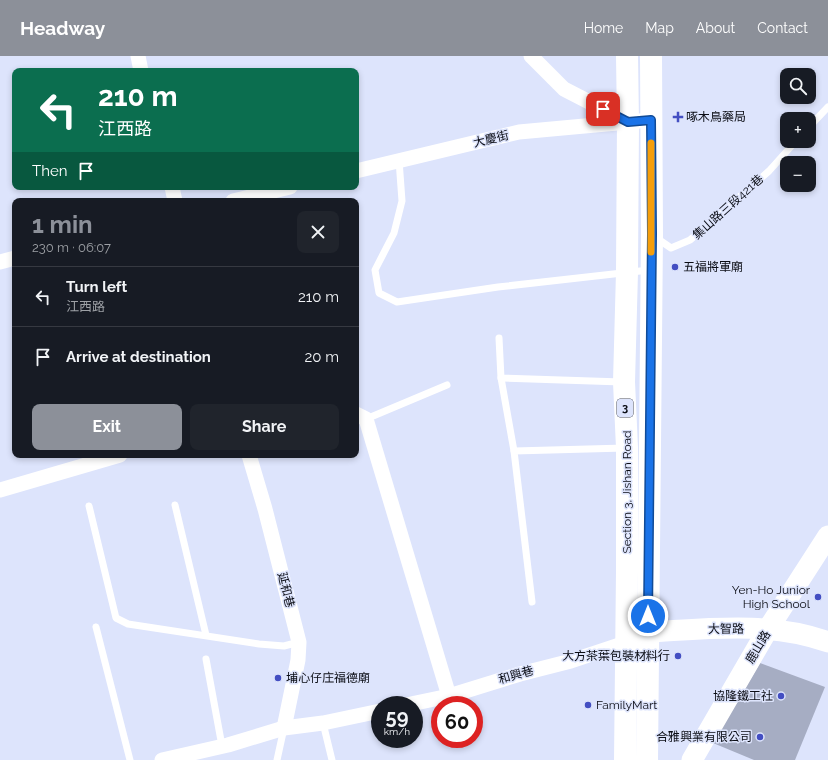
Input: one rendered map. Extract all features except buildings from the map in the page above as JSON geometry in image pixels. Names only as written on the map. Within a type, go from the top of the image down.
[{"type":"main road","name":"Section 3, Jishan Road","points":[[624,760],[627,448],[624,382],[627,272],[627,56]]},
{"type":"main road","name":"Section 3, Jishan Road","points":[[647,760],[652,234],[650,56]]},
{"type":"street","points":[[138,56],[141,68]]},
{"type":"street","points":[[531,56],[564,89],[628,122]]},
{"type":"street","name":"大慶街","points":[[359,170],[519,132],[651,120]]},
{"type":"street","points":[[245,198],[278,190]]},
{"type":"street","points":[[0,262],[12,259]]},
{"type":"street","points":[[361,417],[449,696]]},
{"type":"street","points":[[0,490],[110,458]]},
{"type":"street","name":"延和巷","points":[[250,458],[265,508],[299,642],[298,660],[284,728]]},
{"type":"street","name":"鹿山路","points":[[692,760],[768,629],[828,536]]},
{"type":"street","name":"大智路","points":[[625,643],[648,632],[768,629],[810,635],[828,642]]},
{"type":"street","name":"和興巷","points":[[449,696],[520,674],[571,661],[625,643]]},
{"type":"street","points":[[162,760],[222,746],[284,728],[323,723],[371,713]]},
{"type":"lane","points":[[816,120],[828,107]]},
{"type":"lane","name":"集山路三段421巷","points":[[652,234],[671,248],[690,240],[768,170],[789,148]]},
{"type":"lane","points":[[399,160],[402,201],[394,233],[375,270],[379,293],[396,302],[498,287],[651,270]]},
{"type":"lane","points":[[498,338],[501,378],[514,451],[532,602]]},
{"type":"lane","points":[[501,378],[624,382]]},
{"type":"lane","points":[[361,417],[447,385]]},
{"type":"lane","points":[[514,451],[627,448]]},
{"type":"lane","points":[[175,505],[206,635]]},
{"type":"lane","points":[[89,506],[116,618],[128,624],[259,644],[284,646],[299,642]]},
{"type":"lane","points":[[96,627],[130,760]]},
{"type":"lane","points":[[206,659],[222,746]]},
{"type":"lane","points":[[323,723],[332,760]]},
{"type":"lane","points":[[277,760],[284,728]]},
{"type":"slow traffic","points":[[651,143],[651,252]]},
{"type":"place","name":"啄木鳥藥局","points":[[678,117]]},
{"type":"place","name":"五福將軍廟","points":[[675,267]]},
{"type":"place","name":"Yen-Ho Junior High School","points":[[818,597]]},
{"type":"place","name":"大方茶葉包裝材料行","points":[[678,656]]},
{"type":"place","name":"埔心仔庄福德廟","points":[[278,678]]},
{"type":"place","name":"協隆鐵工社","points":[[781,696]]},
{"type":"place","name":"FamilyMart","points":[[588,705]]},
{"type":"place","name":"合雅興業有限公司","points":[[760,737]]},
{"type":"route","points":[[603,109],[628,122],[651,120],[652,234],[648,616]]}]
